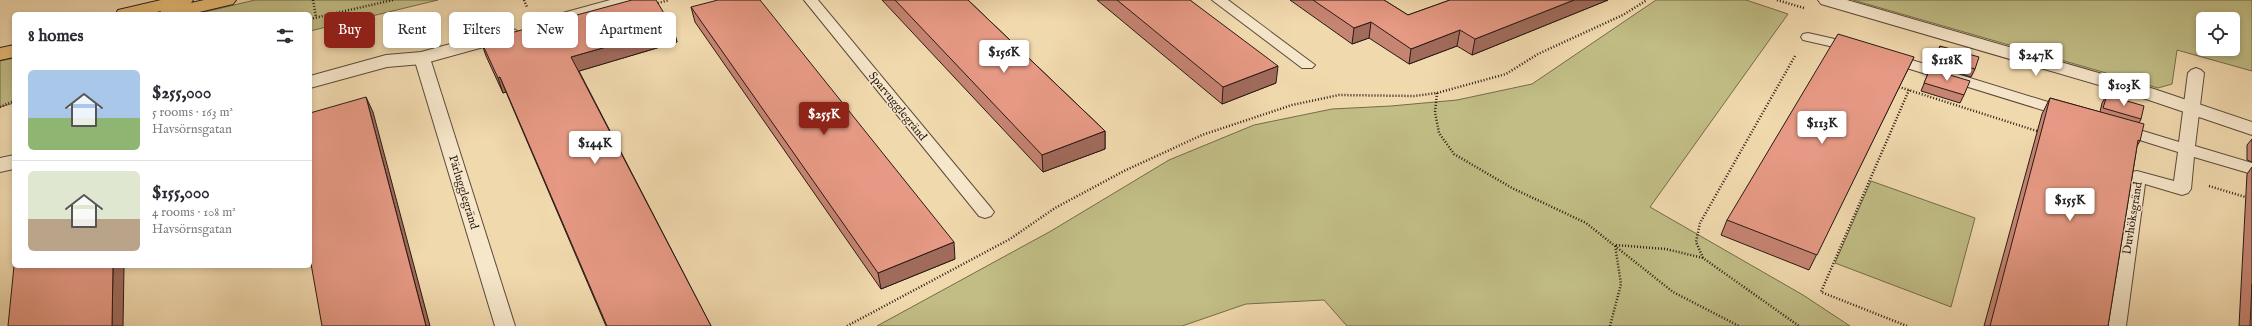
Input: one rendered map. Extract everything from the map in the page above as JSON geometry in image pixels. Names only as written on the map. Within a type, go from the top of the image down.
[{"type":"main road","points":[[133,12],[184,0]]},
{"type":"main road","points":[[176,12],[227,0]]},
{"type":"main road","points":[[0,44],[12,41]]},
{"type":"main road","points":[[0,54],[12,51]]},
{"type":"street","points":[[312,81],[386,61],[422,58],[631,0]]},
{"type":"street","points":[[1827,0],[2147,93],[2252,129]]},
{"type":"street","points":[[0,165],[12,162]]},
{"type":"lane","name":"Sparvugglegränd","points":[[810,0],[985,212]]},
{"type":"lane","points":[[1219,0],[1307,66]]},
{"type":"lane","points":[[1808,37],[1833,41],[2081,117]]},
{"type":"lane","name":"Pärlugglegränd","points":[[422,58],[505,326]]},
{"type":"lane","points":[[2184,178],[2186,149],[2196,73]]},
{"type":"lane","points":[[2103,123],[2252,169]]},
{"type":"lane","name":"Duvhöksgränd","points":[[2116,326],[2137,176],[2182,189],[2184,178]]},
{"type":"path","points":[[313,0],[316,17]]},
{"type":"path","points":[[312,18],[394,0]]},
{"type":"path","points":[[847,326],[1010,239],[1055,208],[1124,171],[1202,135],[1292,105],[1339,95],[1414,96],[1437,93],[1506,74],[1538,54],[1623,15],[1647,0]]},
{"type":"path","points":[[1703,258],[1696,242],[1700,223],[1795,56],[1808,37]]},
{"type":"path","points":[[1795,56],[1802,58]]},
{"type":"path","points":[[1894,86],[2043,133]]},
{"type":"path","points":[[1907,326],[1822,292],[1909,90]]},
{"type":"path","points":[[1437,93],[1435,112],[1439,133],[1454,154],[1512,188],[1586,223],[1673,292],[1739,326]]},
{"type":"path","points":[[0,107],[12,102]]},
{"type":"path","points":[[2184,178],[2252,199]]},
{"type":"path","points":[[1615,246],[1666,248],[1703,258],[1799,326]]},
{"type":"path","points":[[1610,326],[1621,284],[1615,246]]},
{"type":"shaded area","points":[[255,0],[438,0],[383,12],[383,13],[375,15],[375,12],[324,12],[324,28],[312,31],[312,12],[204,12]]},
{"type":"shaded area","points":[[1656,0],[1746,0],[1788,14],[1650,207],[1803,295],[1850,326],[1347,326],[1324,300],[1246,304],[1182,326],[877,326],[1051,231],[1169,160],[1254,125],[1332,109],[1391,106],[1457,100],[1532,84]]},
{"type":"shaded area","points":[[1853,0],[2252,0],[2252,71],[2198,56],[2240,56],[2240,12],[2196,12],[2196,55],[2177,50],[2172,84],[2158,88]]},
{"type":"shaded area","points":[[12,58],[12,104],[0,107],[0,61]]},
{"type":"shaded area","points":[[1871,181],[1975,218],[1951,307],[1835,263]]},
{"type":"building","points":[[632,0],[656,0],[663,12],[588,12]]},
{"type":"building","points":[[718,0],[760,0],[954,242],[878,273],[691,7]]},
{"type":"building","points":[[895,0],[968,0],[1105,131],[1042,155]]},
{"type":"building","points":[[1117,0],[1190,0],[1278,66],[1223,87]]},
{"type":"building","points":[[1313,0],[1384,0],[1408,15],[1450,0],[1574,0],[1475,39],[1460,30],[1411,49],[1371,22],[1354,28]]},
{"type":"building","points":[[586,12],[586,48],[603,48],[571,57],[711,326],[607,326],[500,77],[498,78],[484,48],[514,48],[514,32],[522,30],[522,48],[578,48],[578,15]]},
{"type":"building","points":[[1838,34],[1914,57],[1817,255],[1727,220]]},
{"type":"building","points":[[1940,46],[1979,57],[1975,69],[1935,57]]},
{"type":"building","points":[[1930,69],[1970,81],[1964,95],[1924,83]]},
{"type":"building","points":[[2107,95],[2144,106],[2141,119],[2103,108]]},
{"type":"building","points":[[366,97],[426,326],[322,326],[312,268],[312,112]]},
{"type":"building","points":[[2050,98],[2144,124],[2140,141],[2138,140],[2108,326],[1990,326]]},
{"type":"building","points":[[14,268],[113,268],[112,326],[8,326]]},
{"type":"building","points":[[2252,284],[2252,326],[2250,326]]}]
